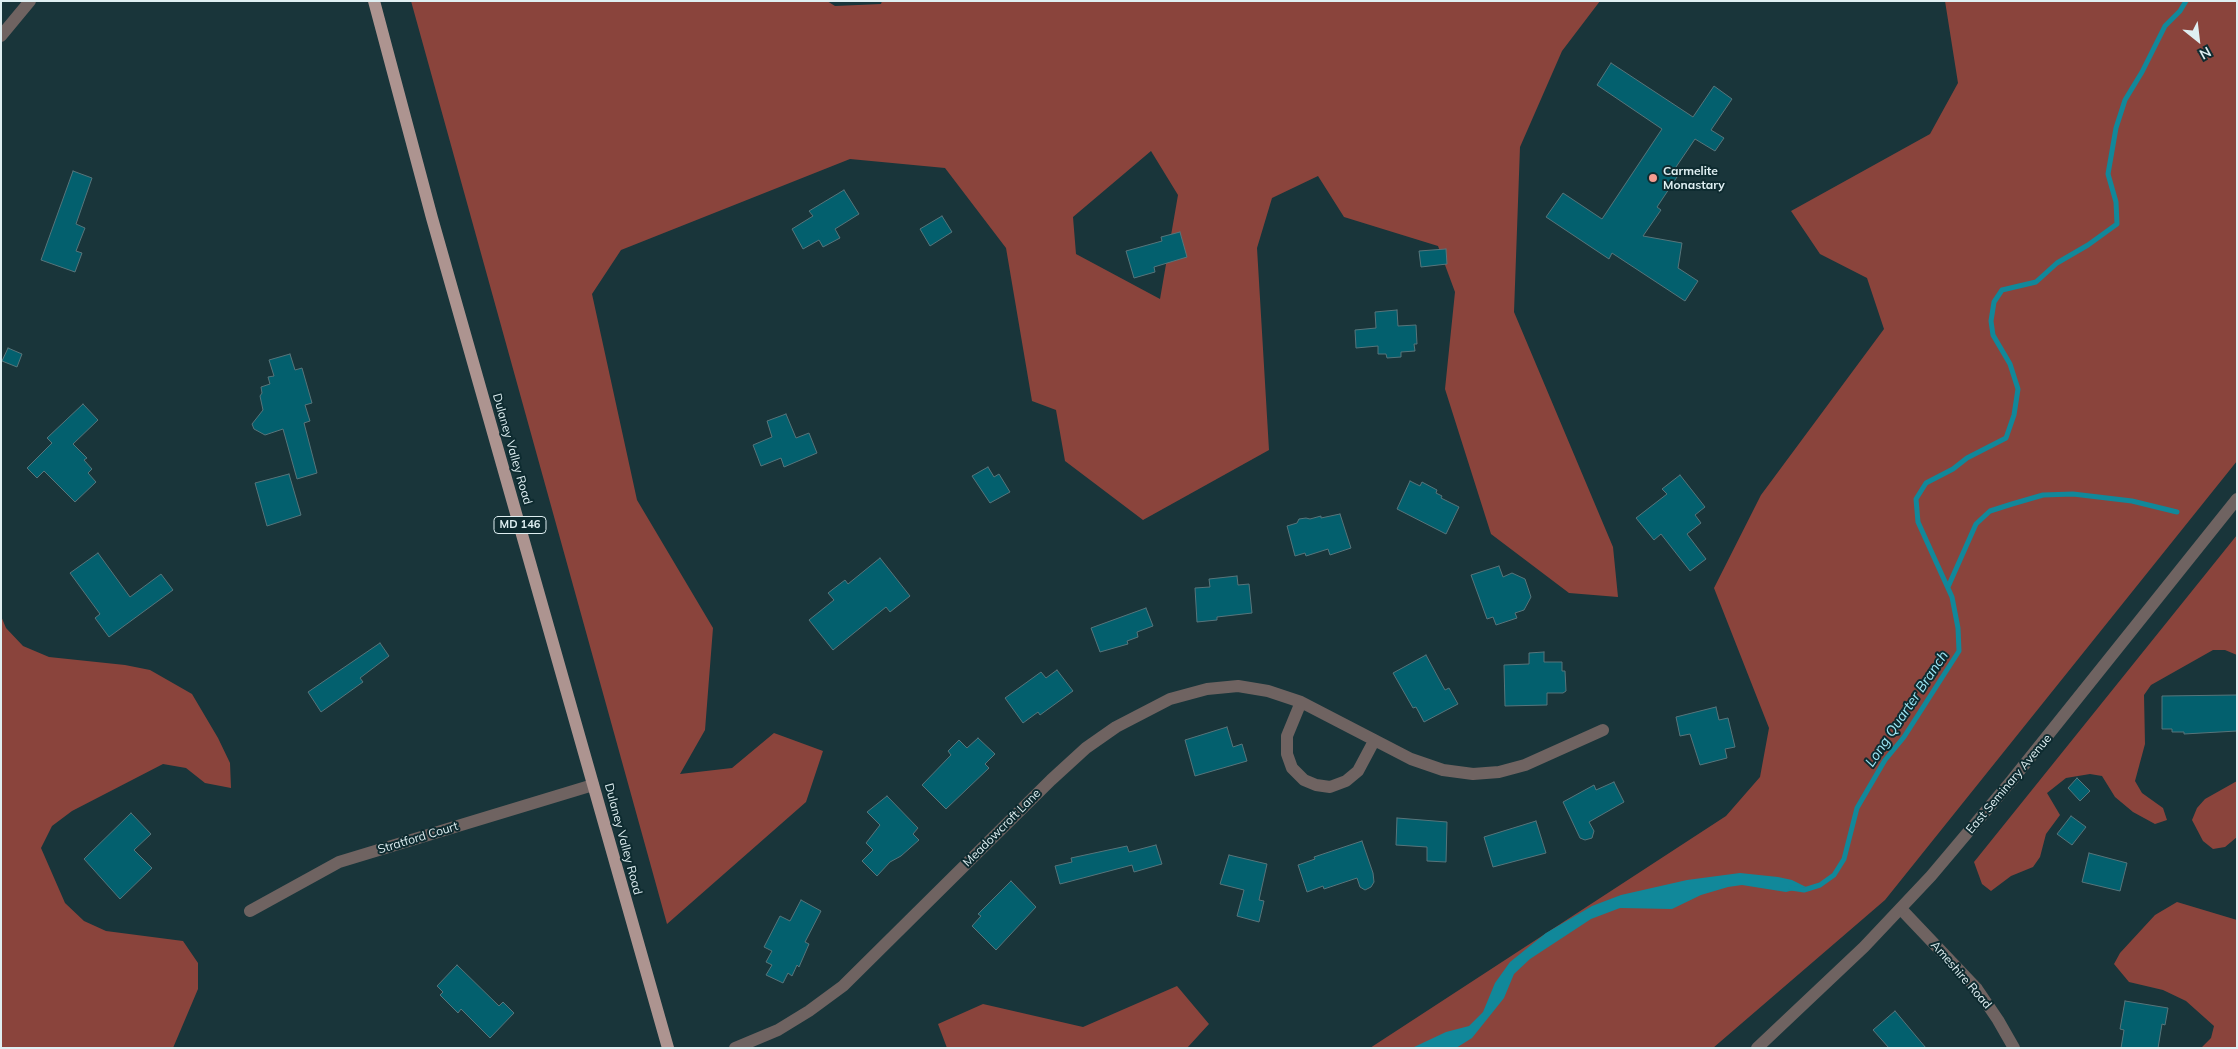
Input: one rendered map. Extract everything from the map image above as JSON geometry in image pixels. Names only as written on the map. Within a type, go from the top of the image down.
[{"type":"main road","name":"Dulaney Valley Road","points":[[374,1],[434,224],[668,1048]]},
{"type":"street","points":[[1,36],[30,1]]},
{"type":"street","name":"East Seminary Avenue","points":[[1756,1048],[1825,986],[1900,909],[2012,780],[2237,498]]},
{"type":"street","name":"Meadowcroft Lane","points":[[735,1048],[778,1030],[809,1011],[843,986],[1050,780],[1086,748],[1116,727],[1170,699],[1207,689],[1238,686],[1268,691],[1301,702],[1343,722],[1374,741],[1411,759],[1442,770],[1473,774],[1499,772],[1526,765],[1603,730]]},
{"type":"street","points":[[1301,702],[1287,736],[1288,754],[1292,768],[1304,780],[1316,785],[1330,787],[1346,781],[1358,771],[1374,741]]},
{"type":"street","name":"Stratford Court","points":[[250,911],[339,862],[593,785]]},
{"type":"street","name":"Ameshire Road","points":[[1900,909],[1977,990],[1998,1020],[2014,1048]]},
{"type":"shaded area","points":[[411,1],[827,1],[835,6],[881,4],[882,1],[1600,1],[1562,51],[1520,147],[1514,312],[1613,547],[1618,597],[1569,593],[1491,534],[1445,389],[1455,292],[1438,246],[1344,217],[1318,176],[1272,198],[1257,248],[1269,450],[1143,520],[1065,461],[1056,410],[1032,401],[1006,248],[945,168],[850,159],[621,250],[592,294],[637,500],[713,628],[705,730],[680,774],[732,768],[774,733],[823,751],[806,802],[667,924]],"holes":[[[1151,151],[1178,195],[1160,299],[1076,254],[1073,217]]]},
{"type":"shaded area","points":[[1945,1],[2237,1],[2237,461],[1885,900],[1713,1048],[1370,1048],[1726,816],[1760,777],[1769,728],[1714,588],[1761,495],[1884,329],[1867,278],[1820,254],[1791,211],[1930,134],[1958,83]]},
{"type":"shaded area","points":[[2237,535],[2237,655],[2225,650],[2213,650],[2151,685],[2144,695],[2145,744],[2135,781],[2142,793],[2163,808],[2167,820],[2155,824],[2133,812],[2115,797],[2102,776],[2090,774],[2066,778],[2047,793],[2060,815],[2046,834],[2040,857],[2033,867],[2011,876],[1991,891],[1982,884],[1974,862]]},
{"type":"shaded area","points":[[1,616],[6,628],[23,646],[49,657],[125,665],[150,670],[192,694],[218,738],[230,763],[231,788],[205,783],[186,768],[163,764],[72,811],[52,826],[41,848],[65,903],[84,921],[106,931],[183,941],[198,963],[198,989],[173,1048],[1,1048]]},
{"type":"shaded area","points":[[2237,781],[2237,837],[2225,847],[2213,849],[2203,841],[2192,820],[2197,808],[2205,799]]},
{"type":"shaded area","points":[[2177,902],[2237,920],[2237,1048],[2201,1048],[2211,1038],[2214,1026],[2186,1001],[2163,990],[2129,982],[2114,964],[2120,953],[2155,915]]},
{"type":"shaded area","points":[[1177,986],[1209,1024],[1187,1048],[947,1048],[938,1024],[983,1004],[1083,1027]]},
{"type":"water","points":[[1740,873],[1778,877],[1792,880],[1806,887],[1786,892],[1742,885],[1728,887],[1701,895],[1672,909],[1620,908],[1591,919],[1530,959],[1514,974],[1504,998],[1472,1038],[1456,1048],[1412,1048],[1446,1032],[1469,1026],[1483,1012],[1495,983],[1510,962],[1546,933],[1592,906],[1621,895],[1687,880]]},
{"type":"building","name":"Carmelite Monastary","points":[[1611,63],[1693,117],[1714,86],[1732,99],[1711,130],[1724,138],[1715,151],[1695,139],[1676,167],[1681,171],[1657,207],[1661,210],[1643,236],[1682,243],[1678,268],[1698,281],[1685,301],[1612,253],[1609,259],[1546,217],[1563,193],[1602,219],[1662,129],[1597,85]]},
{"type":"building","points":[[73,171],[92,178],[76,224],[85,228],[76,251],[82,253],[75,272],[41,260]]},
{"type":"building","points":[[844,190],[859,214],[835,229],[840,238],[823,247],[819,240],[803,249],[792,229],[813,216],[809,211]]},
{"type":"building","points":[[942,216],[952,232],[930,246],[920,229]]},
{"type":"building","points":[[1180,232],[1187,257],[1154,267],[1155,272],[1134,278],[1126,251],[1162,241],[1161,237]]},
{"type":"building","points":[[1446,249],[1447,264],[1421,267],[1419,251]]},
{"type":"building","points":[[1397,310],[1398,326],[1416,325],[1417,344],[1414,344],[1415,351],[1401,352],[1401,357],[1387,358],[1386,354],[1378,354],[1378,346],[1356,348],[1355,330],[1376,328],[1375,312]]},
{"type":"building","points":[[8,348],[22,354],[17,367],[2,361]]},
{"type":"building","points":[[290,354],[295,370],[302,368],[312,403],[305,405],[310,421],[304,423],[317,473],[297,479],[283,429],[265,435],[254,429],[252,424],[263,410],[260,396],[262,393],[261,387],[270,384],[268,377],[274,376],[269,360]]},
{"type":"building","points":[[83,404],[98,420],[73,444],[87,458],[84,460],[92,469],[88,473],[96,482],[75,502],[44,471],[37,478],[27,468],[52,443],[47,438]]},
{"type":"building","points":[[786,414],[796,438],[809,433],[817,453],[784,467],[781,458],[761,466],[753,445],[772,437],[767,421]]},
{"type":"building","points":[[988,467],[994,477],[999,474],[1010,492],[990,503],[972,476]]},
{"type":"building","points":[[289,474],[301,515],[267,526],[255,483]]},
{"type":"building","points":[[1680,475],[1705,507],[1695,515],[1701,523],[1687,534],[1706,559],[1690,571],[1661,534],[1654,540],[1636,518],[1667,494],[1662,489]]},
{"type":"building","points":[[1410,481],[1420,486],[1422,482],[1437,490],[1436,493],[1442,496],[1441,498],[1459,507],[1446,534],[1397,509]]},
{"type":"building","points":[[1340,514],[1351,548],[1330,555],[1328,549],[1306,556],[1305,553],[1295,556],[1287,526],[1297,523],[1299,519],[1321,516],[1321,518]]},
{"type":"building","points":[[98,553],[130,597],[161,574],[173,590],[109,637],[95,618],[100,614],[70,573]]},
{"type":"building","points":[[880,558],[910,596],[890,612],[886,607],[833,650],[809,620],[834,600],[828,593],[845,580],[848,584]]},
{"type":"building","points":[[1499,566],[1503,577],[1512,573],[1525,579],[1531,597],[1524,610],[1515,613],[1517,618],[1496,625],[1493,617],[1487,619],[1471,575]]},
{"type":"building","points":[[1237,576],[1238,585],[1249,584],[1252,613],[1217,617],[1217,620],[1197,622],[1195,588],[1210,587],[1209,579]]},
{"type":"building","points":[[1146,608],[1153,626],[1137,632],[1138,637],[1127,641],[1128,644],[1100,652],[1091,628]]},
{"type":"building","points":[[380,643],[389,656],[360,678],[363,682],[321,712],[308,692]]},
{"type":"building","points":[[1544,652],[1544,662],[1562,662],[1562,671],[1565,671],[1566,691],[1563,693],[1547,693],[1547,705],[1505,706],[1504,665],[1529,664],[1529,653]]},
{"type":"building","points":[[1426,655],[1445,690],[1449,688],[1458,704],[1424,722],[1416,707],[1413,708],[1393,673]]},
{"type":"building","points":[[1057,670],[1073,691],[1040,715],[1038,712],[1023,723],[1005,698],[1041,672],[1046,678]]},
{"type":"building","points":[[2237,695],[2237,731],[2184,734],[2184,732],[2172,732],[2172,729],[2162,729],[2162,696]]},
{"type":"building","points":[[1716,707],[1719,720],[1728,718],[1735,747],[1725,749],[1727,758],[1700,765],[1690,734],[1680,736],[1676,717]]},
{"type":"building","points":[[1227,727],[1233,747],[1242,744],[1247,761],[1195,776],[1185,740]]},
{"type":"building","points":[[978,738],[995,754],[985,764],[989,768],[946,809],[922,785],[951,755],[948,751],[959,740],[967,748]]},
{"type":"building","points":[[2077,778],[2090,791],[2080,801],[2068,788]]},
{"type":"building","points":[[1614,782],[1624,802],[1589,822],[1594,831],[1592,838],[1585,840],[1580,838],[1563,802],[1594,785],[1596,790]]},
{"type":"building","points":[[887,796],[918,828],[913,834],[919,840],[901,856],[890,862],[877,876],[862,861],[873,850],[866,843],[880,825],[867,812]]},
{"type":"building","points":[[131,813],[151,834],[134,850],[152,868],[120,899],[84,859]]},
{"type":"building","points":[[2071,816],[2086,827],[2072,845],[2057,834]]},
{"type":"building","points":[[1397,818],[1447,822],[1446,862],[1427,861],[1427,847],[1396,845]]},
{"type":"building","points":[[1536,821],[1546,853],[1493,867],[1484,837]]},
{"type":"building","points":[[1362,841],[1373,873],[1374,882],[1371,887],[1365,890],[1360,887],[1357,878],[1324,889],[1323,886],[1307,892],[1298,865],[1315,859],[1314,857]]},
{"type":"building","points":[[1156,845],[1162,864],[1134,872],[1132,865],[1060,884],[1055,866],[1072,862],[1071,858],[1127,846],[1129,852]]},
{"type":"building","points":[[2089,853],[2127,863],[2120,891],[2082,882]]},
{"type":"building","points":[[1229,855],[1267,864],[1259,900],[1264,901],[1259,922],[1237,916],[1244,890],[1220,884]]},
{"type":"building","points":[[1011,881],[1036,907],[996,950],[972,926],[981,916],[978,914]]},
{"type":"building","points":[[801,900],[821,911],[805,942],[809,944],[799,967],[797,965],[792,976],[788,973],[783,983],[766,975],[772,965],[766,962],[772,951],[764,947],[780,916],[790,921]]},
{"type":"building","points":[[457,965],[499,1006],[503,1002],[514,1013],[490,1038],[461,1009],[458,1013],[440,995],[443,992],[437,986]]},
{"type":"building","points":[[2125,1001],[2168,1008],[2165,1025],[2162,1024],[2158,1048],[2121,1048],[2124,1030],[2120,1029]]},
{"type":"building","points":[[1895,1011],[1926,1048],[1889,1048],[1873,1030]]},
{"type":"waterway","name":"Long Quarter Branch","points":[[1791,888],[1804,890],[1820,885],[1834,875],[1844,859],[1857,808],[1885,760],[1904,737],[1959,651],[1958,628],[1952,597],[1918,522],[1916,499],[1926,483],[1953,469],[1967,458],[2006,438],[2014,415],[2018,389],[2010,364],[1993,335],[1991,321],[1994,302],[2002,290],[2036,282],[2057,263],[2088,245],[2117,224],[2116,202],[2108,174],[2116,128],[2125,100],[2142,72],[2165,26],[2180,11],[2186,1]]},
{"type":"waterway","points":[[1948,587],[1976,524],[1990,511],[2043,495],[2073,494],[2132,501],[2177,512]]},
{"type":"place","name":"Carmelite Monastary","points":[[1653,178]]}]
